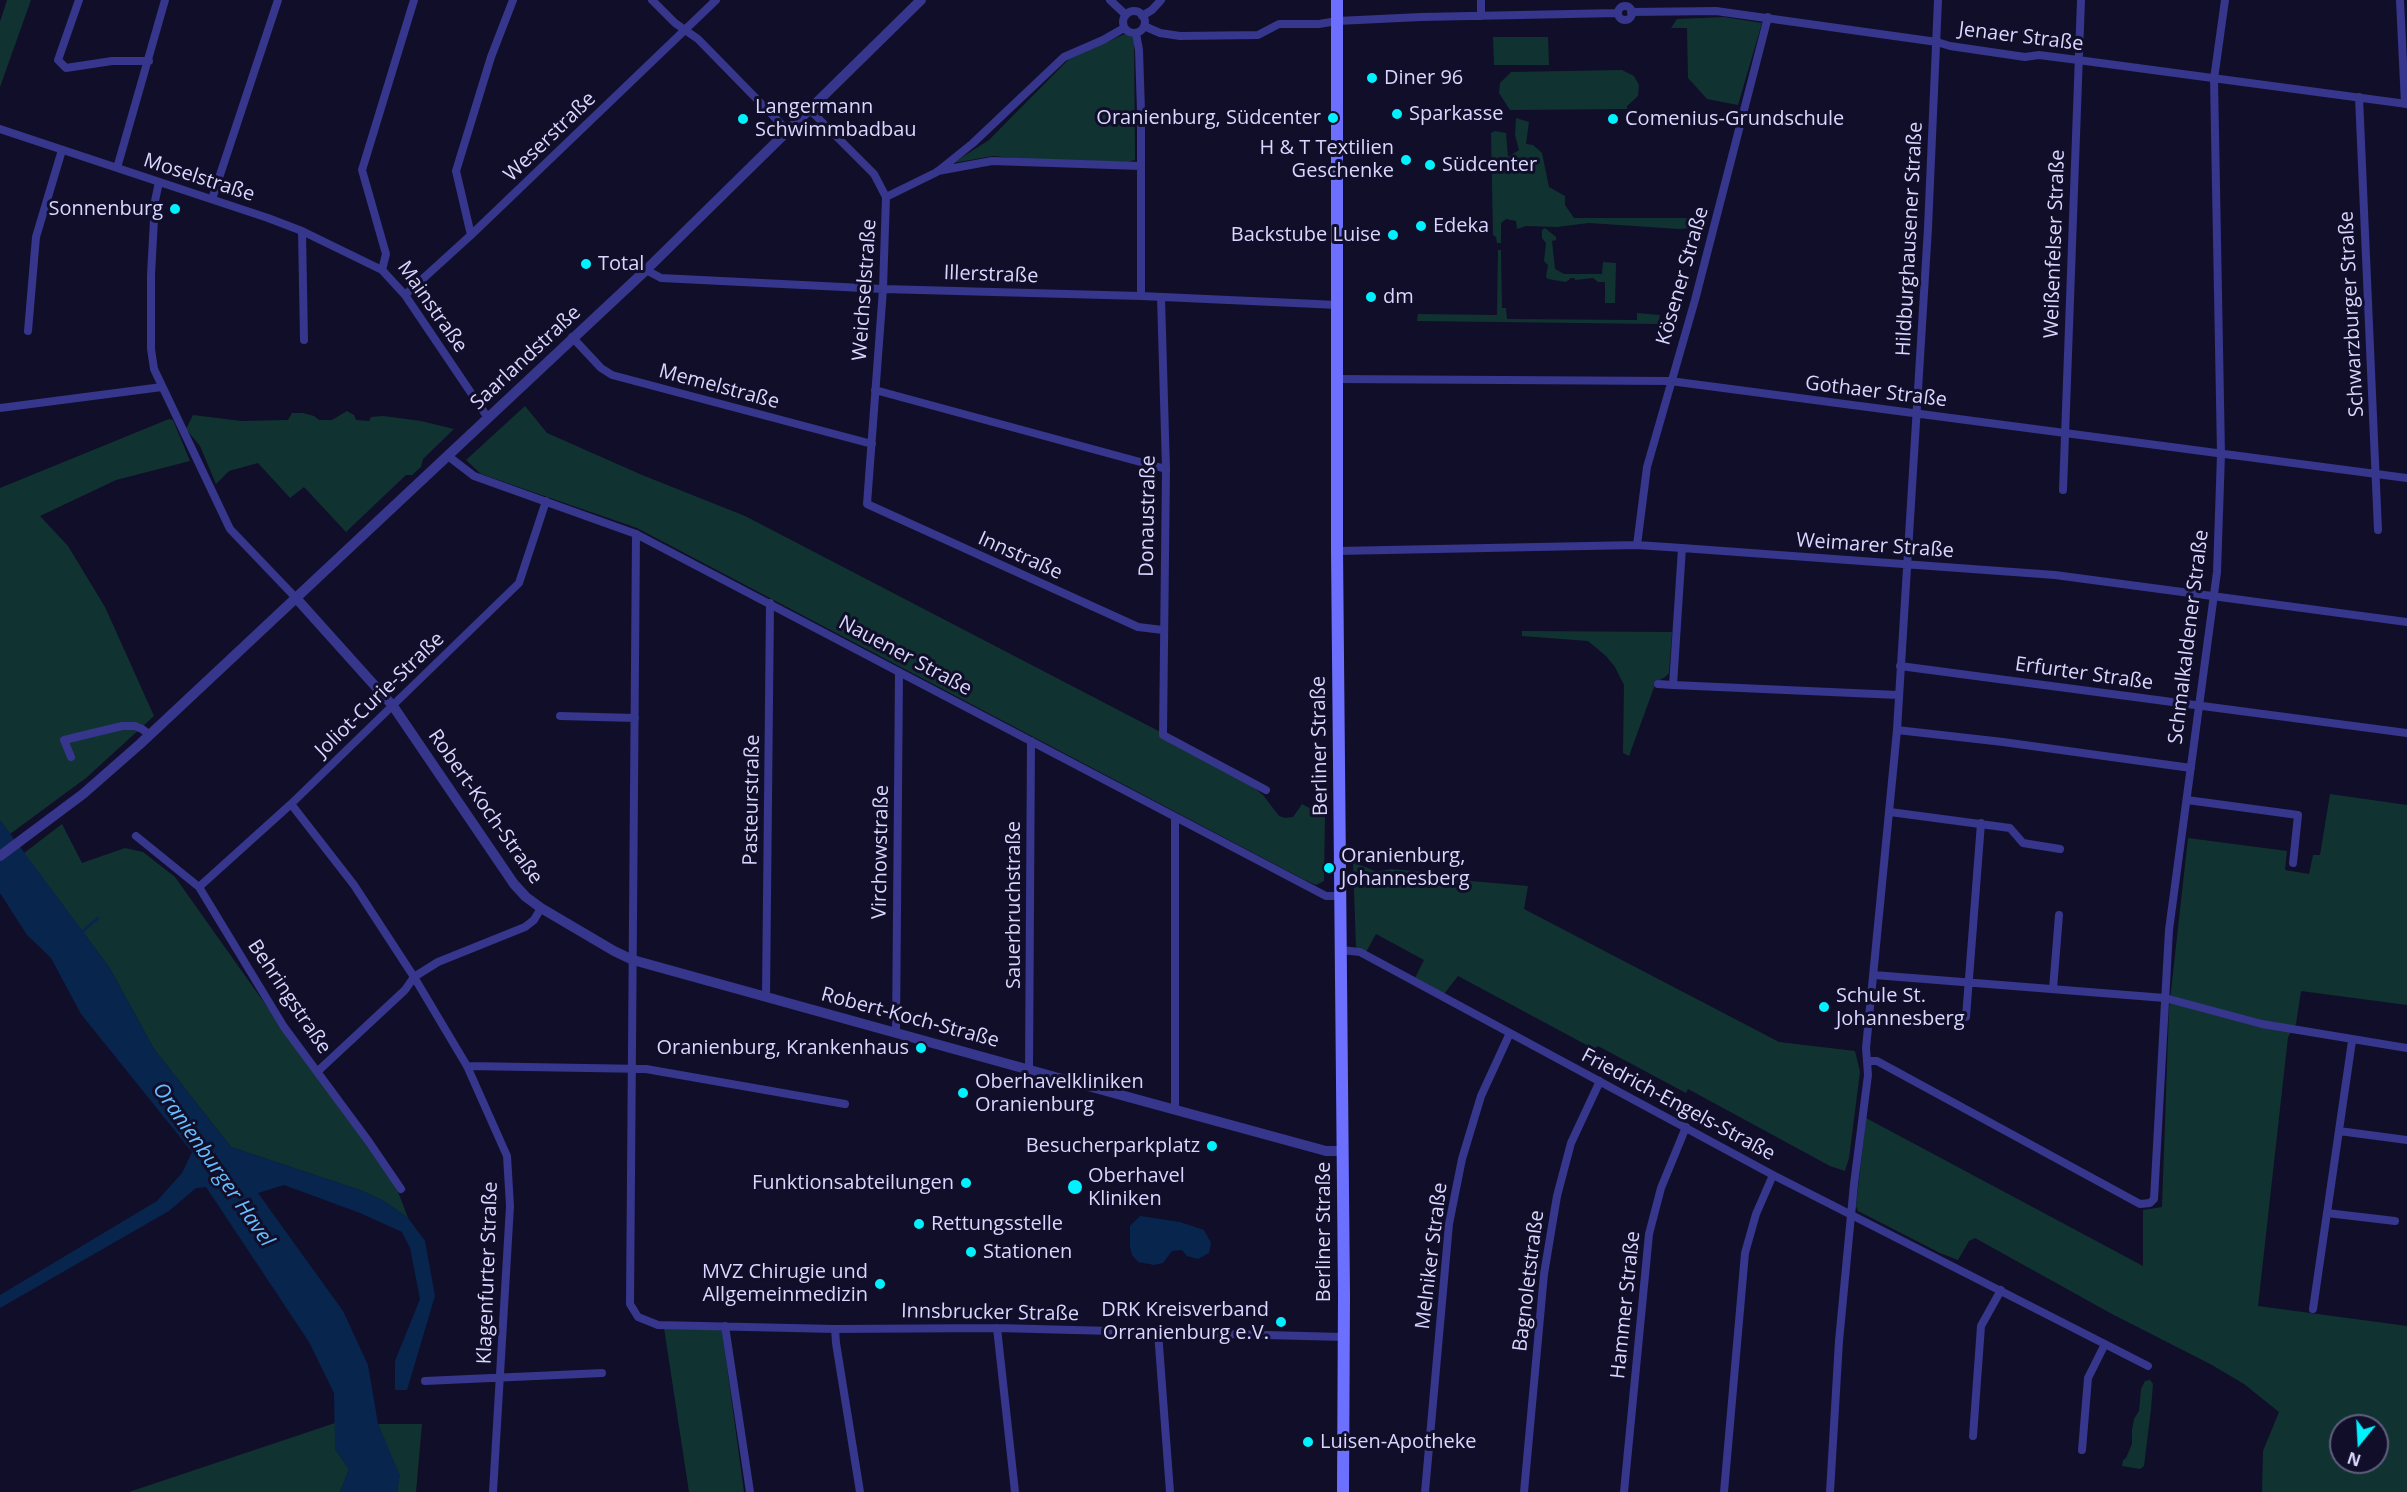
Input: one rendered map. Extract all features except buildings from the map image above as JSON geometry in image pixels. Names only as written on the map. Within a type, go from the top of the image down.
[{"type":"main road","name":"Berliner Straße","points":[[1337,0],[1343,1492]]},
{"type":"street","points":[[79,0],[58,60],[66,68],[112,61],[149,61]]},
{"type":"street","points":[[117,168],[165,0]]},
{"type":"street","points":[[212,200],[278,0]]},
{"type":"street","name":"Mainstraße","points":[[414,0],[362,170],[386,254],[382,270],[405,296],[488,418]]},
{"type":"street","points":[[471,235],[456,171],[491,57],[513,0]]},
{"type":"street","points":[[652,0],[675,22],[686,29],[787,130]]},
{"type":"street","name":"Weserstraße","points":[[405,296],[716,0]]},
{"type":"street","name":"Saarlandstraße","points":[[0,856],[83,794],[150,735],[646,270],[921,0]]},
{"type":"street","points":[[1110,0],[1126,15]]},
{"type":"street","points":[[1142,16],[1152,10],[1161,0]]},
{"type":"street","points":[[1481,0],[1481,16]]},
{"type":"street","points":[[1716,0],[1716,11]]},
{"type":"street","name":"Hildburghausener Straße","points":[[1830,1492],[1839,1341],[1851,1214],[1868,1075],[1866,1048],[1897,730],[1909,564],[1938,0]]},
{"type":"street","name":"Weißenfelser Straße","points":[[2063,490],[2081,0]]},
{"type":"street","name":"Schmalkaldener Straße","points":[[1868,1061],[1877,1061],[2140,1204],[2150,1203],[2154,1198],[2169,930],[2217,573],[2221,454],[2214,79],[2225,0]]},
{"type":"street","points":[[2400,0],[2406,104]]},
{"type":"street","name":"Jenaer Straße","points":[[1144,26],[1160,33],[1180,36],[1258,35],[1279,24],[1618,13],[1621,7],[1628,6],[1716,11],[1937,42],[2025,57],[2039,55],[2406,104]]},
{"type":"street","points":[[1136,33],[1124,28],[1123,22],[1126,15],[1132,12],[1142,16]]},
{"type":"street","points":[[1136,33],[1144,26],[1142,16]]},
{"type":"street","name":"Kösener Straße","points":[[1637,545],[1647,467],[1695,300],[1768,17]]},
{"type":"street","points":[[886,197],[937,172],[981,136],[1064,57],[1124,28]]},
{"type":"street","points":[[1136,33],[1140,50],[1141,296]]},
{"type":"street","name":"Schwarzburger Straße","points":[[2359,97],[2378,530]]},
{"type":"street","name":"Weichselstraße","points":[[809,109],[874,174],[886,197],[883,289],[867,504]]},
{"type":"street","name":"Moselstraße","points":[[0,129],[302,231],[382,270]]},
{"type":"street","points":[[28,331],[36,237],[62,150]]},
{"type":"street","points":[[937,172],[992,161],[1141,166]]},
{"type":"street","name":"Robert-Koch-Straße","points":[[159,182],[155,201],[151,275],[151,348],[154,369],[230,528],[393,706],[514,884],[526,897],[541,908],[633,960],[1175,1110],[1326,1150],[1343,1151]]},
{"type":"street","points":[[302,231],[304,340]]},
{"type":"street","name":"Illerstraße","points":[[646,270],[661,278],[883,289],[1141,296],[1338,305]]},
{"type":"street","name":"Donaustraße","points":[[1161,297],[1166,469],[1164,735],[1266,790]]},
{"type":"street","name":"Memelstraße","points":[[572,338],[601,368],[612,375],[872,444]]},
{"type":"street","name":"Gothaer Straße","points":[[1337,379],[1670,381],[2407,478]]},
{"type":"street","points":[[0,408],[162,387]]},
{"type":"street","points":[[875,390],[1166,469]]},
{"type":"street","name":"Nauener Straße","points":[[448,456],[474,476],[636,534],[1326,896],[1341,896]]},
{"type":"street","name":"Joliot-Curie-Straße","points":[[199,887],[291,804],[519,583],[546,501]]},
{"type":"street","name":"Innstraße","points":[[867,504],[1138,627],[1163,630]]},
{"type":"street","points":[[632,1068],[636,534]]},
{"type":"street","name":"Weimarer Straße","points":[[1338,551],[1637,545],[2055,575],[2407,622]]},
{"type":"street","points":[[1672,685],[1682,548]]},
{"type":"street","name":"Pasteurstraße","points":[[766,997],[770,603]]},
{"type":"street","name":"Erfurter Straße","points":[[1900,666],[2407,733]]},
{"type":"street","name":"Virchowstraße","points":[[896,1032],[899,672]]},
{"type":"street","points":[[1658,684],[1898,695]]},
{"type":"street","points":[[560,716],[635,718]]},
{"type":"street","points":[[71,757],[64,740],[122,726],[135,726],[150,735]]},
{"type":"street","points":[[1897,730],[2191,768]]},
{"type":"street","name":"Sauerbruchstraße","points":[[1029,1070],[1031,741]]},
{"type":"street","points":[[2187,800],[2298,815],[2293,863]]},
{"type":"street","name":"Klagenfurter Straße","points":[[291,804],[354,885],[414,977],[467,1066],[507,1156],[510,1206],[493,1492]]},
{"type":"street","points":[[1890,812],[2010,828],[2023,843],[2060,849]]},
{"type":"street","points":[[1175,818],[1175,1110]]},
{"type":"street","points":[[1966,1017],[1981,823]]},
{"type":"street","name":"Behringstraße","points":[[136,836],[199,887],[284,1027],[318,1071],[401,1189]]},
{"type":"street","points":[[318,1071],[405,990],[414,977],[438,962],[525,927],[534,920],[541,908]]},
{"type":"street","points":[[2053,989],[2059,915]]},
{"type":"street","name":"Friedrich-Engels-Straße","points":[[1341,950],[1360,952],[1773,1175],[2148,1366]]},
{"type":"street","points":[[1874,975],[2165,998],[2262,1024],[2352,1041],[2407,1048]]},
{"type":"street","name":"Melniker Straße","points":[[1425,1492],[1449,1224],[1461,1159],[1481,1096],[1510,1033]]},
{"type":"street","points":[[2313,1309],[2352,1041]]},
{"type":"street","points":[[467,1066],[646,1069],[845,1104]]},
{"type":"street","name":"Innsbrucker Straße","points":[[632,1068],[630,1304],[638,1317],[658,1325],[835,1329],[997,1328],[1344,1337]]},
{"type":"street","name":"Bagnoletstraße","points":[[1524,1492],[1545,1274],[1557,1196],[1571,1143],[1600,1081]]},
{"type":"street","name":"Hammer Straße","points":[[1624,1492],[1647,1242],[1661,1188],[1686,1127]]},
{"type":"street","points":[[2338,1131],[2407,1140]]},
{"type":"street","points":[[1724,1492],[1745,1253],[1756,1214],[1773,1175]]},
{"type":"street","points":[[2327,1213],[2396,1221]]},
{"type":"street","points":[[1973,1436],[1981,1326],[2001,1290]]},
{"type":"street","points":[[725,1326],[750,1492]]},
{"type":"street","points":[[997,1328],[1015,1492]]},
{"type":"street","points":[[835,1329],[860,1492]]},
{"type":"street","points":[[1158,1332],[1170,1492]]},
{"type":"street","points":[[2082,1450],[2088,1378],[2105,1344]]},
{"type":"street","name":"Klagenfurter Straße","points":[[425,1381],[602,1373]]},
{"type":"green space","points":[[7,0],[31,0],[0,87],[0,22]]},
{"type":"green space","points":[[1724,17],[1762,23],[1738,105],[1707,99],[1688,78],[1687,28],[1671,28],[1677,19]]},
{"type":"green space","points":[[1127,33],[1134,36],[1135,160],[1127,162],[993,156],[953,163],[989,140],[1069,59]]},
{"type":"green space","points":[[1493,37],[1548,37],[1549,65],[1494,65]]},
{"type":"green space","points":[[1622,70],[1634,76],[1639,85],[1638,96],[1627,106],[1627,109],[1510,110],[1499,93],[1500,83],[1511,72]]},
{"type":"green space","points":[[1516,118],[1529,122],[1526,144],[1533,145],[1542,153],[1549,187],[1565,196],[1565,205],[1574,218],[1692,218],[1693,228],[1589,223],[1557,227],[1526,226],[1517,229],[1516,221],[1506,219],[1501,223],[1501,243],[1497,243],[1493,235],[1491,133],[1495,131],[1506,133],[1508,157],[1519,150],[1515,135]]},
{"type":"green space","points":[[1545,228],[1556,237],[1556,240],[1552,241],[1555,269],[1564,274],[1602,274],[1603,262],[1616,263],[1615,303],[1605,303],[1605,282],[1598,282],[1593,278],[1575,280],[1571,278],[1566,282],[1546,277],[1548,265],[1544,261],[1546,243],[1542,238],[1542,230]]},
{"type":"green space","points":[[1498,250],[1501,250],[1502,308],[1506,308],[1507,319],[1637,320],[1637,313],[1660,315],[1658,324],[1417,321],[1418,314],[1497,315]]},
{"type":"green space","points":[[525,406],[547,433],[642,475],[745,516],[1249,778],[1253,787],[1263,795],[1279,816],[1293,817],[1302,804],[1325,816],[1324,881],[1316,885],[1301,878],[637,528],[481,474],[466,460]]},
{"type":"green space","points":[[347,411],[354,415],[356,420],[369,421],[371,417],[383,416],[421,421],[454,429],[423,459],[421,467],[412,475],[406,475],[346,532],[304,487],[290,498],[258,463],[229,471],[216,484],[200,446],[186,429],[193,415],[241,421],[288,420],[292,413],[303,413],[319,420],[332,420]]},
{"type":"green space","points":[[169,419],[173,420],[190,461],[116,480],[40,516],[68,546],[105,607],[154,716],[86,778],[10,834],[0,820],[0,488]]},
{"type":"green space","points":[[1522,631],[1672,632],[1669,673],[1656,682],[1629,756],[1623,753],[1624,685],[1615,667],[1606,656],[1588,641],[1522,636]]},
{"type":"green space","points":[[2330,794],[2407,805],[2407,1005],[2301,991],[2296,1024],[2288,1037],[2258,1306],[2407,1326],[2407,1492],[2262,1492],[2263,1451],[2279,1412],[2244,1384],[1975,1238],[1969,1241],[1958,1260],[1858,1211],[1856,1206],[1866,1118],[2143,1266],[2143,1210],[2162,1207],[2169,1009],[2188,838],[2287,851],[2285,870],[2309,874],[2313,855],[2320,855]]},
{"type":"green space","points":[[62,824],[82,863],[125,848],[143,852],[175,877],[394,1181],[408,1218],[384,1201],[360,1190],[231,1147],[154,1049],[109,967],[24,853]]},
{"type":"green space","points":[[1353,862],[1377,872],[1391,869],[1435,873],[1437,878],[1528,886],[1524,909],[1779,1042],[1855,1051],[1860,1072],[1849,1158],[1845,1171],[1830,1166],[1688,1089],[1686,1093],[1598,1046],[1594,1049],[1458,976],[1444,994],[1415,978],[1424,960],[1376,934],[1366,952],[1356,947]]},
{"type":"green space","points":[[664,1328],[722,1330],[744,1492],[689,1492]]},
{"type":"green space","points":[[2150,1380],[2153,1384],[2144,1466],[2140,1469],[2122,1466],[2132,1444],[2132,1430],[2134,1419],[2139,1411],[2141,1389],[2145,1381]]},
{"type":"green space","points":[[335,1423],[335,1449],[349,1469],[340,1492],[129,1492]]},
{"type":"green space","points":[[378,1424],[422,1424],[416,1492],[397,1492],[399,1475]]},
{"type":"water","name":"Oranienburger Havel","points":[[0,820],[109,967],[154,1049],[231,1147],[360,1190],[384,1201],[408,1218],[425,1241],[435,1296],[407,1390],[395,1390],[395,1361],[420,1299],[410,1248],[402,1232],[360,1213],[284,1185],[258,1193],[343,1311],[368,1365],[378,1424],[400,1475],[397,1492],[340,1492],[349,1469],[335,1449],[334,1393],[309,1342],[206,1187],[196,1188],[169,1211],[0,1308],[0,1295],[157,1201],[182,1173],[192,1152],[81,1014],[51,958],[27,935],[0,893]]},
{"type":"water","points":[[1140,1216],[1180,1222],[1204,1230],[1211,1243],[1209,1253],[1198,1259],[1187,1256],[1182,1250],[1172,1251],[1163,1263],[1154,1265],[1138,1262],[1132,1255],[1130,1247],[1130,1226]]},
{"type":"waterway","points":[[81,933],[98,918]]},
{"type":"place","name":"Diner 96","points":[[1372,78]]},
{"type":"place","name":"Sparkasse","points":[[1397,114]]},
{"type":"place","name":"Oranienburg, Südcenter","points":[[1333,118]]},
{"type":"place","name":"Langermann Schwimmbadbau","points":[[743,119]]},
{"type":"place","name":"Comenius-Grundschule","points":[[1613,119]]},
{"type":"place","name":"H & T Textilien Geschenke","points":[[1406,160]]},
{"type":"place","name":"Südcenter","points":[[1430,165]]},
{"type":"place","name":"Sonnenburg","points":[[175,209]]},
{"type":"place","name":"Edeka","points":[[1421,226]]},
{"type":"place","name":"Backstube Luise","points":[[1393,235]]},
{"type":"place","name":"Total","points":[[586,264]]},
{"type":"place","name":"dm","points":[[1371,297]]},
{"type":"place","name":"Oranienburg, Johannesberg","points":[[1329,868]]},
{"type":"place","name":"Schule St. Johannesberg","points":[[1824,1007]]},
{"type":"place","name":"Oranienburg, Krankenhaus","points":[[921,1048]]},
{"type":"place","name":"Oberhavelkliniken Oranienburg","points":[[963,1093]]},
{"type":"place","name":"Besucherparkplatz","points":[[1212,1146]]},
{"type":"place","name":"Funktionsabteilungen","points":[[966,1183]]},
{"type":"place","name":"Oberhavel Kliniken","points":[[1075,1187]]},
{"type":"place","name":"Rettungsstelle","points":[[919,1224]]},
{"type":"place","name":"Stationen","points":[[971,1252]]},
{"type":"place","name":"MVZ Chirugie und Allgemeinmedizin","points":[[880,1284]]},
{"type":"place","name":"DRK Kreisverband Orranienburg e.V.","points":[[1281,1322]]},
{"type":"place","name":"Luisen-Apotheke","points":[[1308,1442]]}]
